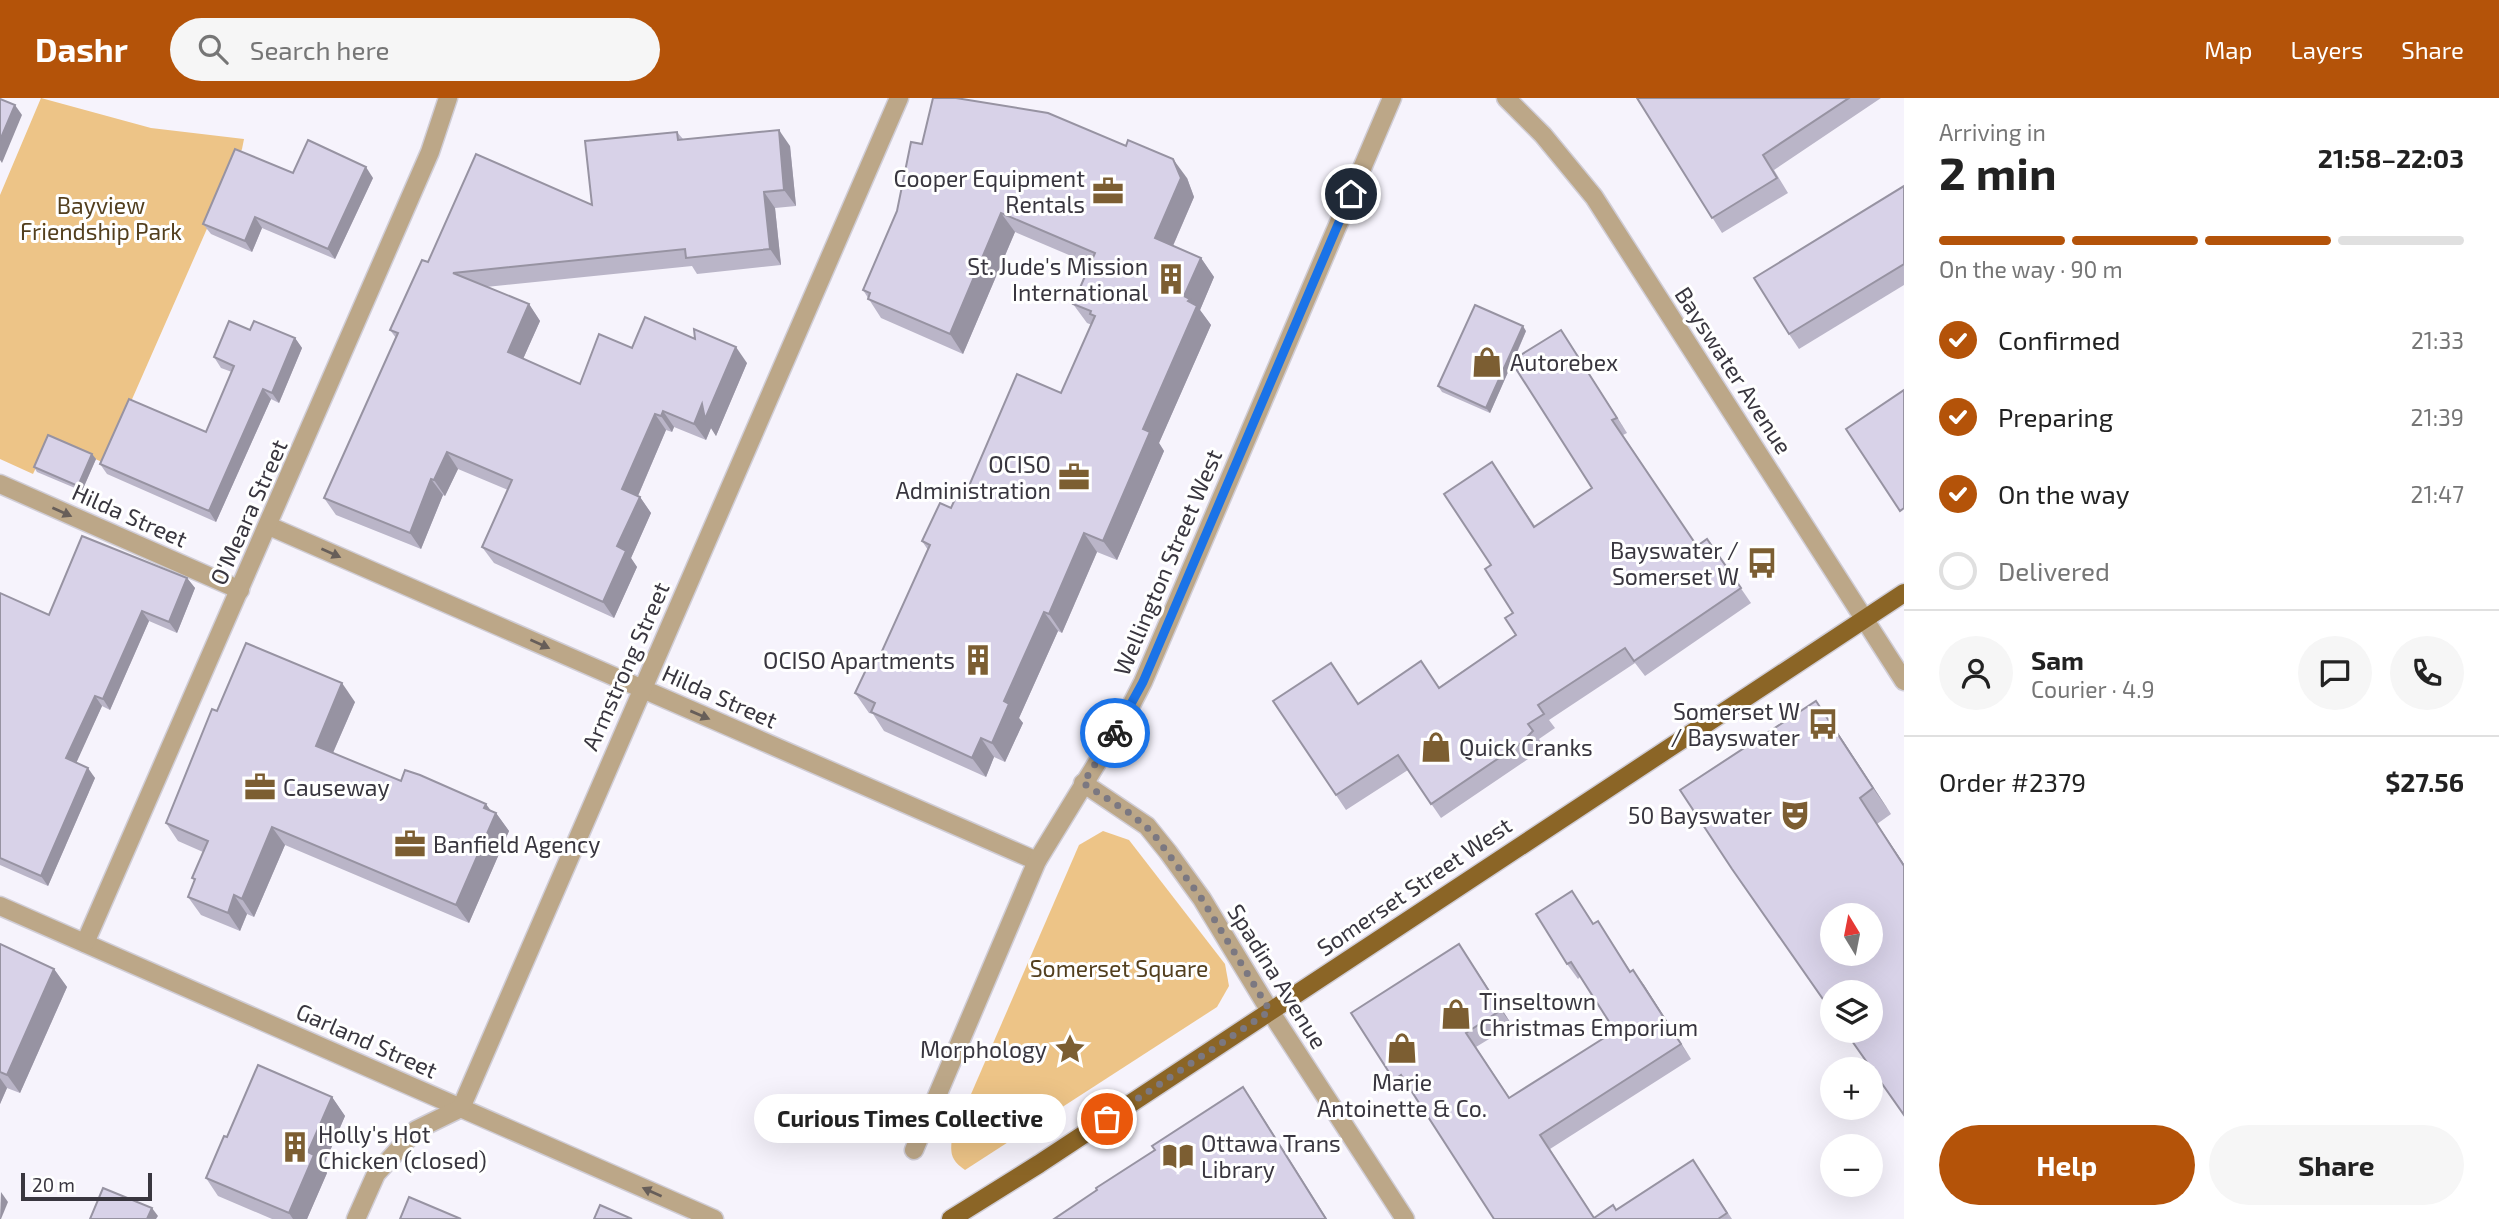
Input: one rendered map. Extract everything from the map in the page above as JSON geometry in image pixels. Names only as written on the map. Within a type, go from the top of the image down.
[{"type":"main road","name":"Somerset Street West","points":[[951,1219],[1039,1164],[1904,593]]},
{"type":"street","name":"O'Meara Street","points":[[85,943],[430,152],[448,98]]},
{"type":"street","name":"Armstrong Street","points":[[461,1108],[899,98]]},
{"type":"street","name":"Wellington Street West","points":[[914,1150],[1037,861],[1125,717],[1143,682],[1392,98]]},
{"type":"street","name":"Bayswater Avenue","points":[[1506,98],[1543,135],[1594,197],[1904,681]]},
{"type":"street","name":"Hilda Street","points":[[0,484],[240,590]]},
{"type":"street","name":"Hilda Street","points":[[269,526],[1037,861]]},
{"type":"street","name":"Spadina Avenue","points":[[1083,783],[1131,814],[1152,832],[1202,899],[1270,1011],[1405,1219]]},
{"type":"street","name":"Garland Street","points":[[0,906],[714,1219]]},
{"type":"street","points":[[356,1219],[376,1174],[416,1130],[461,1108]]},
{"type":"green space","name":"Bayview Friendship Park","points":[[41,98],[151,128],[244,139],[242,149],[104,463],[50,438],[33,474],[0,459],[0,195]]},
{"type":"green space","name":"Somerset Square","points":[[1103,831],[1129,840],[1225,964],[1229,986],[1217,1007],[965,1170],[953,1156],[952,1138],[1079,845]]},
{"type":"building","points":[[933,98],[956,98],[1048,113],[1126,146],[1128,140],[1173,159],[1181,178],[1155,238],[1201,258],[1184,296],[1197,306],[1143,429],[1150,432],[1103,541],[1084,533],[1049,614],[1044,612],[1004,701],[1009,704],[992,743],[981,738],[972,758],[871,712],[875,703],[855,693],[872,657],[878,660],[930,545],[922,541],[940,503],[951,508],[956,497],[963,500],[1017,374],[1061,393],[1095,316],[1090,314],[1091,311],[1073,304],[1095,253],[1001,213],[950,334],[868,299],[870,293],[863,290],[897,211],[911,142],[922,144]]},
{"type":"building","points":[[1637,98],[1849,98],[1763,155],[1777,178],[1712,218]]},
{"type":"building","points":[[0,99],[15,105],[0,140]]},
{"type":"building","points":[[779,130],[784,190],[764,192],[770,249],[686,258],[685,249],[453,273],[529,304],[508,352],[580,384],[599,334],[632,348],[645,317],[695,339],[694,329],[736,347],[705,419],[702,404],[694,424],[663,411],[661,416],[655,414],[622,489],[640,497],[617,546],[626,551],[603,602],[482,547],[512,480],[447,452],[434,480],[431,479],[410,533],[324,498],[398,333],[390,330],[422,260],[428,262],[476,154],[592,205],[585,141],[677,132],[678,140]]},
{"type":"building","points":[[308,140],[366,167],[328,249],[255,217],[245,241],[203,224],[235,149],[293,173]]},
{"type":"building","points":[[1904,186],[1904,264],[1789,334],[1754,278]]},
{"type":"building","name":"Autorebex","points":[[1475,305],[1523,326],[1486,408],[1438,386]]},
{"type":"building","points":[[229,321],[250,330],[254,321],[295,338],[272,393],[263,389],[209,511],[100,464],[129,399],[206,432],[234,366],[214,357]]},
{"type":"building","points":[[1561,330],[1617,418],[1612,420],[1697,546],[1707,539],[1741,588],[1634,661],[1625,648],[1538,705],[1544,714],[1528,724],[1533,731],[1521,743],[1431,804],[1398,755],[1336,795],[1273,701],[1331,663],[1358,704],[1421,661],[1439,688],[1516,635],[1505,618],[1513,613],[1485,569],[1491,565],[1444,494],[1492,462],[1534,527],[1592,488],[1511,361]]},
{"type":"building","points":[[1904,390],[1904,508],[1900,511],[1846,429]]},
{"type":"building","points":[[48,435],[92,454],[78,486],[34,467]]},
{"type":"building","points":[[82,536],[187,578],[169,622],[142,611],[103,699],[95,696],[66,758],[88,768],[41,876],[0,858],[0,593],[49,615]]},
{"type":"building","points":[[246,643],[342,683],[316,746],[401,781],[405,770],[420,775],[486,804],[484,808],[496,813],[456,905],[272,827],[242,899],[234,895],[228,913],[188,897],[195,879],[192,878],[208,841],[166,823],[212,709],[217,711]]},
{"type":"building","points":[[1816,701],[1873,788],[1860,798],[1904,866],[1904,1115],[1883,1085],[1883,1057],[1863,1057],[1853,1043],[1883,1043],[1883,980],[1820,980],[1820,995],[1680,790]]},
{"type":"building","points":[[1572,891],[1593,924],[1598,921],[1630,972],[1633,970],[1681,1044],[1540,1135],[1594,1218],[1613,1205],[1616,1210],[1693,1160],[1727,1213],[1718,1219],[1494,1219],[1401,1075],[1394,1080],[1351,1013],[1459,944],[1501,1010],[1466,1033],[1509,1098],[1615,1031],[1571,962],[1567,964],[1536,914]]},
{"type":"building","points":[[0,944],[54,969],[7,1075],[0,1072]]},
{"type":"building","name":"Holly's Hot Chicken (closed)","points":[[258,1065],[332,1097],[308,1152],[314,1155],[289,1213],[206,1178]]},
{"type":"building","points":[[1243,1087],[1326,1219],[1054,1219],[1155,1150],[1152,1146]]},
{"type":"building","points":[[103,1188],[152,1208],[147,1219],[90,1219]]},
{"type":"building","points":[[409,1197],[461,1219],[400,1219]]},
{"type":"building","points":[[600,1205],[632,1219],[594,1219]]},
{"type":"way so far","points":[[1107,1119],[1270,1011],[1202,899],[1152,832],[1131,814],[1083,783],[1115,733]]},
{"type":"place","name":"Cooper Equipment Rentals","points":[[1108,191]]},
{"type":"place","name":"St. Jude's Mission International","points":[[1171,279]]},
{"type":"place","name":"Autorebex","points":[[1487,362]]},
{"type":"place","name":"OCISO Administration","points":[[1074,477]]},
{"type":"place","name":"Bayswater / Somerset W","points":[[1762,563]]},
{"type":"place","name":"OCISO Apartments","points":[[978,660]]},
{"type":"place","name":"Somerset W / Bayswater","points":[[1823,724]]},
{"type":"place","name":"Quick Cranks","points":[[1436,747]]},
{"type":"place","name":"Causeway","points":[[260,787]]},
{"type":"place","name":"50 Bayswater","points":[[1795,815]]},
{"type":"place","name":"Banfield Agency","points":[[410,844]]},
{"type":"place","name":"Tinseltown Christmas Emporium","points":[[1456,1014]]},
{"type":"place","name":"Marie Antoinette & Co.","points":[[1402,1048]]},
{"type":"place","name":"Morphology","points":[[1070,1049]]},
{"type":"place","name":"Curious Times Collective","points":[[1107,1119]]},
{"type":"place","name":"Holly's Hot Chicken (closed)","points":[[295,1147]]},
{"type":"place","name":"Ottawa Trans Library","points":[[1178,1156]]},
{"type":"route","points":[[1115,733],[1143,682],[1351,194]]}]
